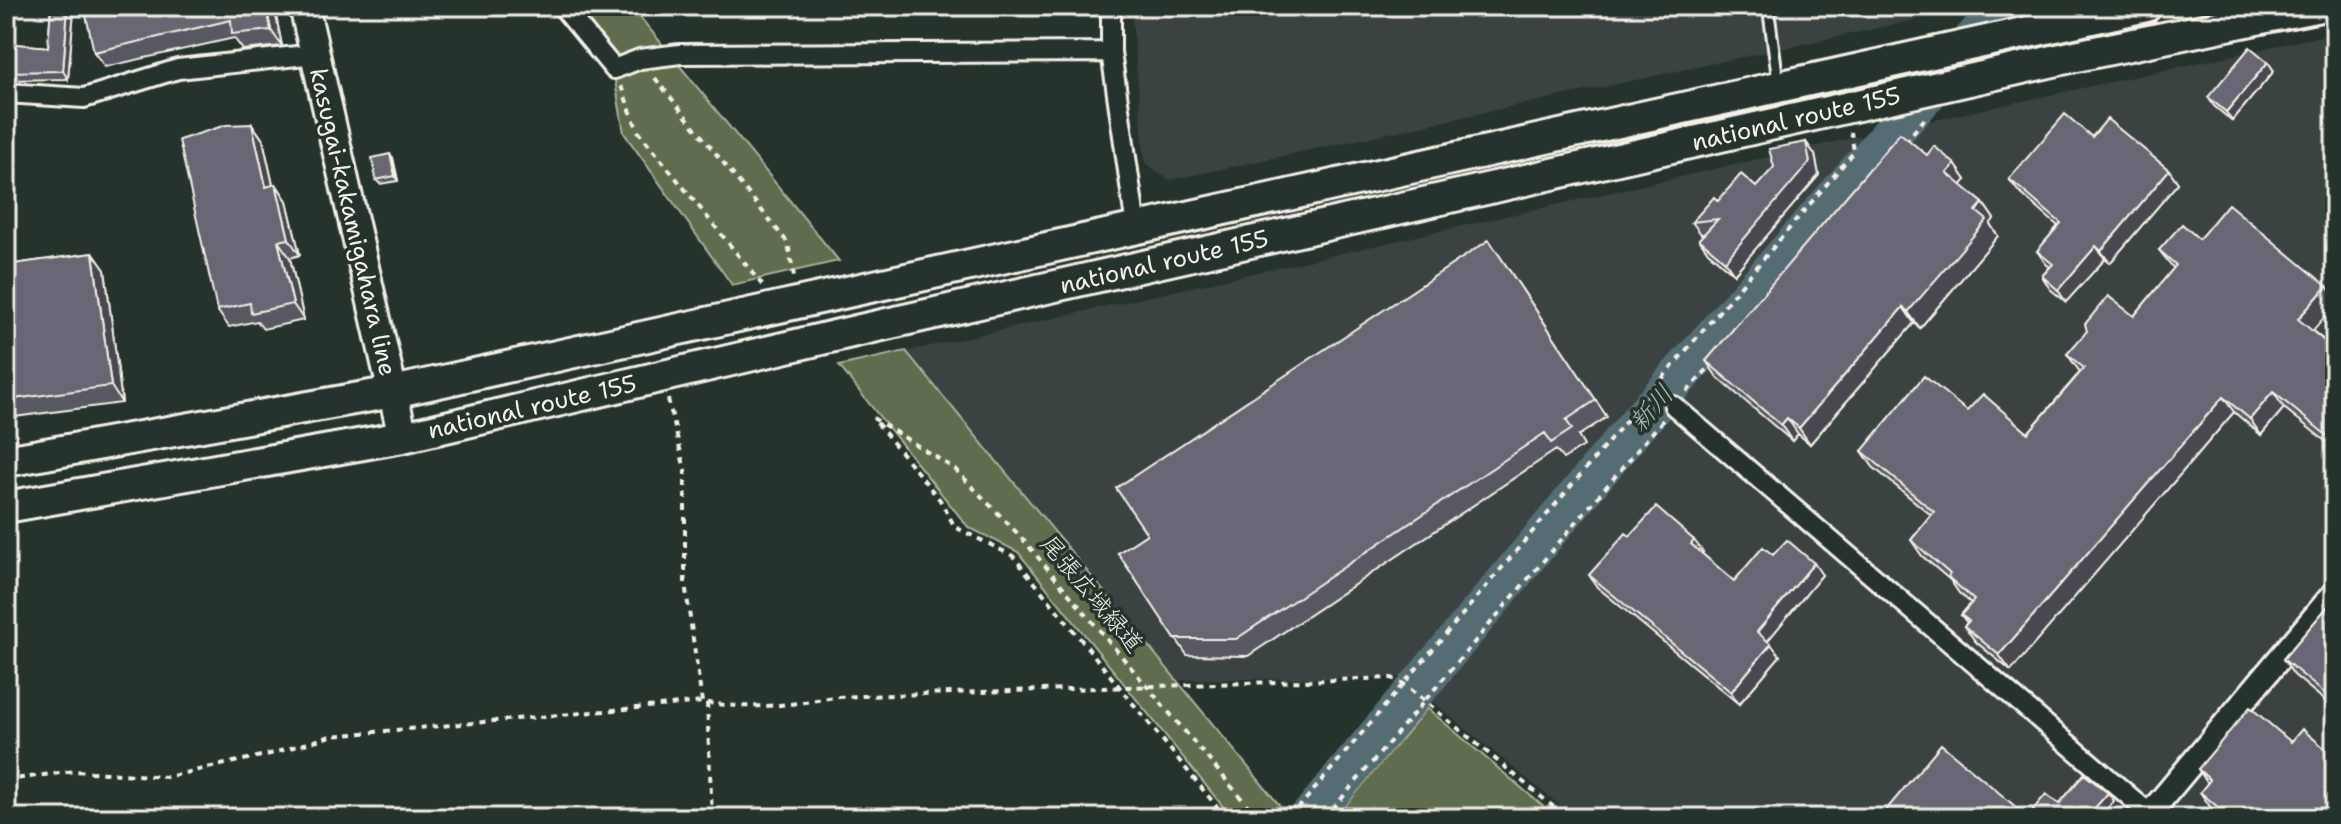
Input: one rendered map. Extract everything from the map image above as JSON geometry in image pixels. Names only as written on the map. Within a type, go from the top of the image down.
[{"type":"highway","name":"national route 155","points":[[6,461],[393,392],[1779,84],[2146,6]]},
{"type":"highway","name":"national route 155","points":[[6,507],[403,437],[860,330],[1849,119],[1952,84],[2320,6]]},
{"type":"main road","name":"kasugai-kakamigahara line","points":[[304,6],[403,437]]},
{"type":"street","points":[[562,6],[614,69],[640,59],[680,54],[1111,52]]},
{"type":"street","points":[[1111,6],[1111,52],[1136,227]]},
{"type":"street","points":[[6,93],[84,98],[178,69],[315,54]]},
{"type":"street","points":[[1674,406],[2148,816],[2335,592]]},
{"type":"lane","points":[[1768,6],[1779,84]]},
{"type":"path","points":[[640,59],[788,243],[795,283]]},
{"type":"path","points":[[614,69],[638,131],[767,291]]},
{"type":"path","points":[[1896,154],[1952,84]]},
{"type":"path","points":[[1290,818],[1854,152],[1849,119]]},
{"type":"path","points":[[1325,818],[1717,358]]},
{"type":"path","points":[[667,396],[685,470],[685,583],[704,703],[712,818]]},
{"type":"path","name":"尾張広域緑道","points":[[1119,686],[1013,556],[955,527],[940,500],[873,418],[955,469],[1020,536],[1253,812],[1245,818]]},
{"type":"path","points":[[6,780],[75,771],[167,777],[270,754],[331,736],[704,703],[771,708],[834,697],[1392,678],[1404,684],[1567,818]]},
{"type":"path","points":[[1119,686],[1226,818]]},
{"type":"shaded area","points":[[1131,6],[1980,6],[1170,180],[1145,163]]},
{"type":"shaded area","points":[[2335,33],[2335,818],[1575,818],[1402,677],[1177,680],[908,351],[1839,141]]},
{"type":"green space","points":[[570,6],[631,6],[839,261],[732,285],[624,133],[611,58]]},
{"type":"green space","points":[[906,351],[1285,812],[1278,818],[1232,818],[1018,552],[968,527],[839,366]]},
{"type":"green space","points":[[1427,708],[1557,818],[1335,818]]},
{"type":"building","points":[[51,6],[68,6],[63,71],[6,72],[6,43],[48,47]]},
{"type":"building","points":[[84,6],[266,6],[271,30],[232,34],[231,20],[94,52]]},
{"type":"building","points":[[2250,47],[2268,62],[2226,112],[2208,97]]},
{"type":"building","points":[[2065,114],[2092,137],[2107,119],[2169,170],[2101,251],[2096,246],[2058,290],[2042,276],[2053,264],[2037,251],[2061,223],[2009,179]]},
{"type":"building","points":[[252,124],[266,187],[276,184],[289,239],[278,241],[293,304],[251,313],[250,303],[217,310],[179,140],[226,125]]},
{"type":"building","points":[[1900,133],[1927,155],[1934,146],[1955,164],[1947,173],[1983,203],[1976,211],[1987,220],[1908,312],[1903,307],[1799,428],[1787,418],[1781,425],[1706,361]]},
{"type":"building","points":[[1806,142],[1810,162],[1725,261],[1699,239],[1718,219],[1692,222],[1714,197],[1718,201],[1741,174],[1756,187],[1774,167],[1769,149]]},
{"type":"building","points":[[390,154],[395,176],[376,180],[372,158]]},
{"type":"building","points":[[2335,178],[2335,200],[2325,191]]},
{"type":"building","points":[[2228,204],[2327,286],[2298,319],[2335,350],[2335,442],[2273,392],[2250,419],[2223,397],[1999,655],[1964,626],[1969,621],[1961,615],[1974,600],[1911,540],[1934,512],[1862,451],[1924,376],[1967,411],[1983,394],[2028,433],[2084,368],[2067,354],[2087,331],[2085,324],[2108,296],[2134,316],[2176,265],[2159,250],[2182,224],[2199,239]]},
{"type":"building","points":[[1489,240],[1596,400],[1566,420],[1572,429],[1551,443],[1545,433],[1236,639],[1175,639],[1118,553],[1147,534],[1116,488]]},
{"type":"building","points":[[93,253],[111,386],[6,400],[6,265]]},
{"type":"building","points":[[2335,463],[2335,480],[2327,473]]},
{"type":"building","points":[[1656,507],[1694,540],[1691,544],[1734,581],[1763,547],[1773,555],[1787,540],[1814,563],[1757,632],[1771,644],[1731,692],[1589,575],[1626,533],[1630,536]]},
{"type":"building","points":[[2335,598],[2335,702],[2283,659]]},
{"type":"building","points":[[2250,707],[2291,742],[2302,729],[2335,757],[2335,818],[2231,818],[2200,792],[2210,780],[2198,769]]},
{"type":"building","points":[[1941,744],[2029,818],[1883,818],[1881,816]]},
{"type":"building","points":[[2084,774],[2108,793],[2086,818],[2027,817],[2046,794],[2059,804]]},
{"type":"waterway","name":"新川","points":[[1309,818],[1639,422],[2003,6]]}]
